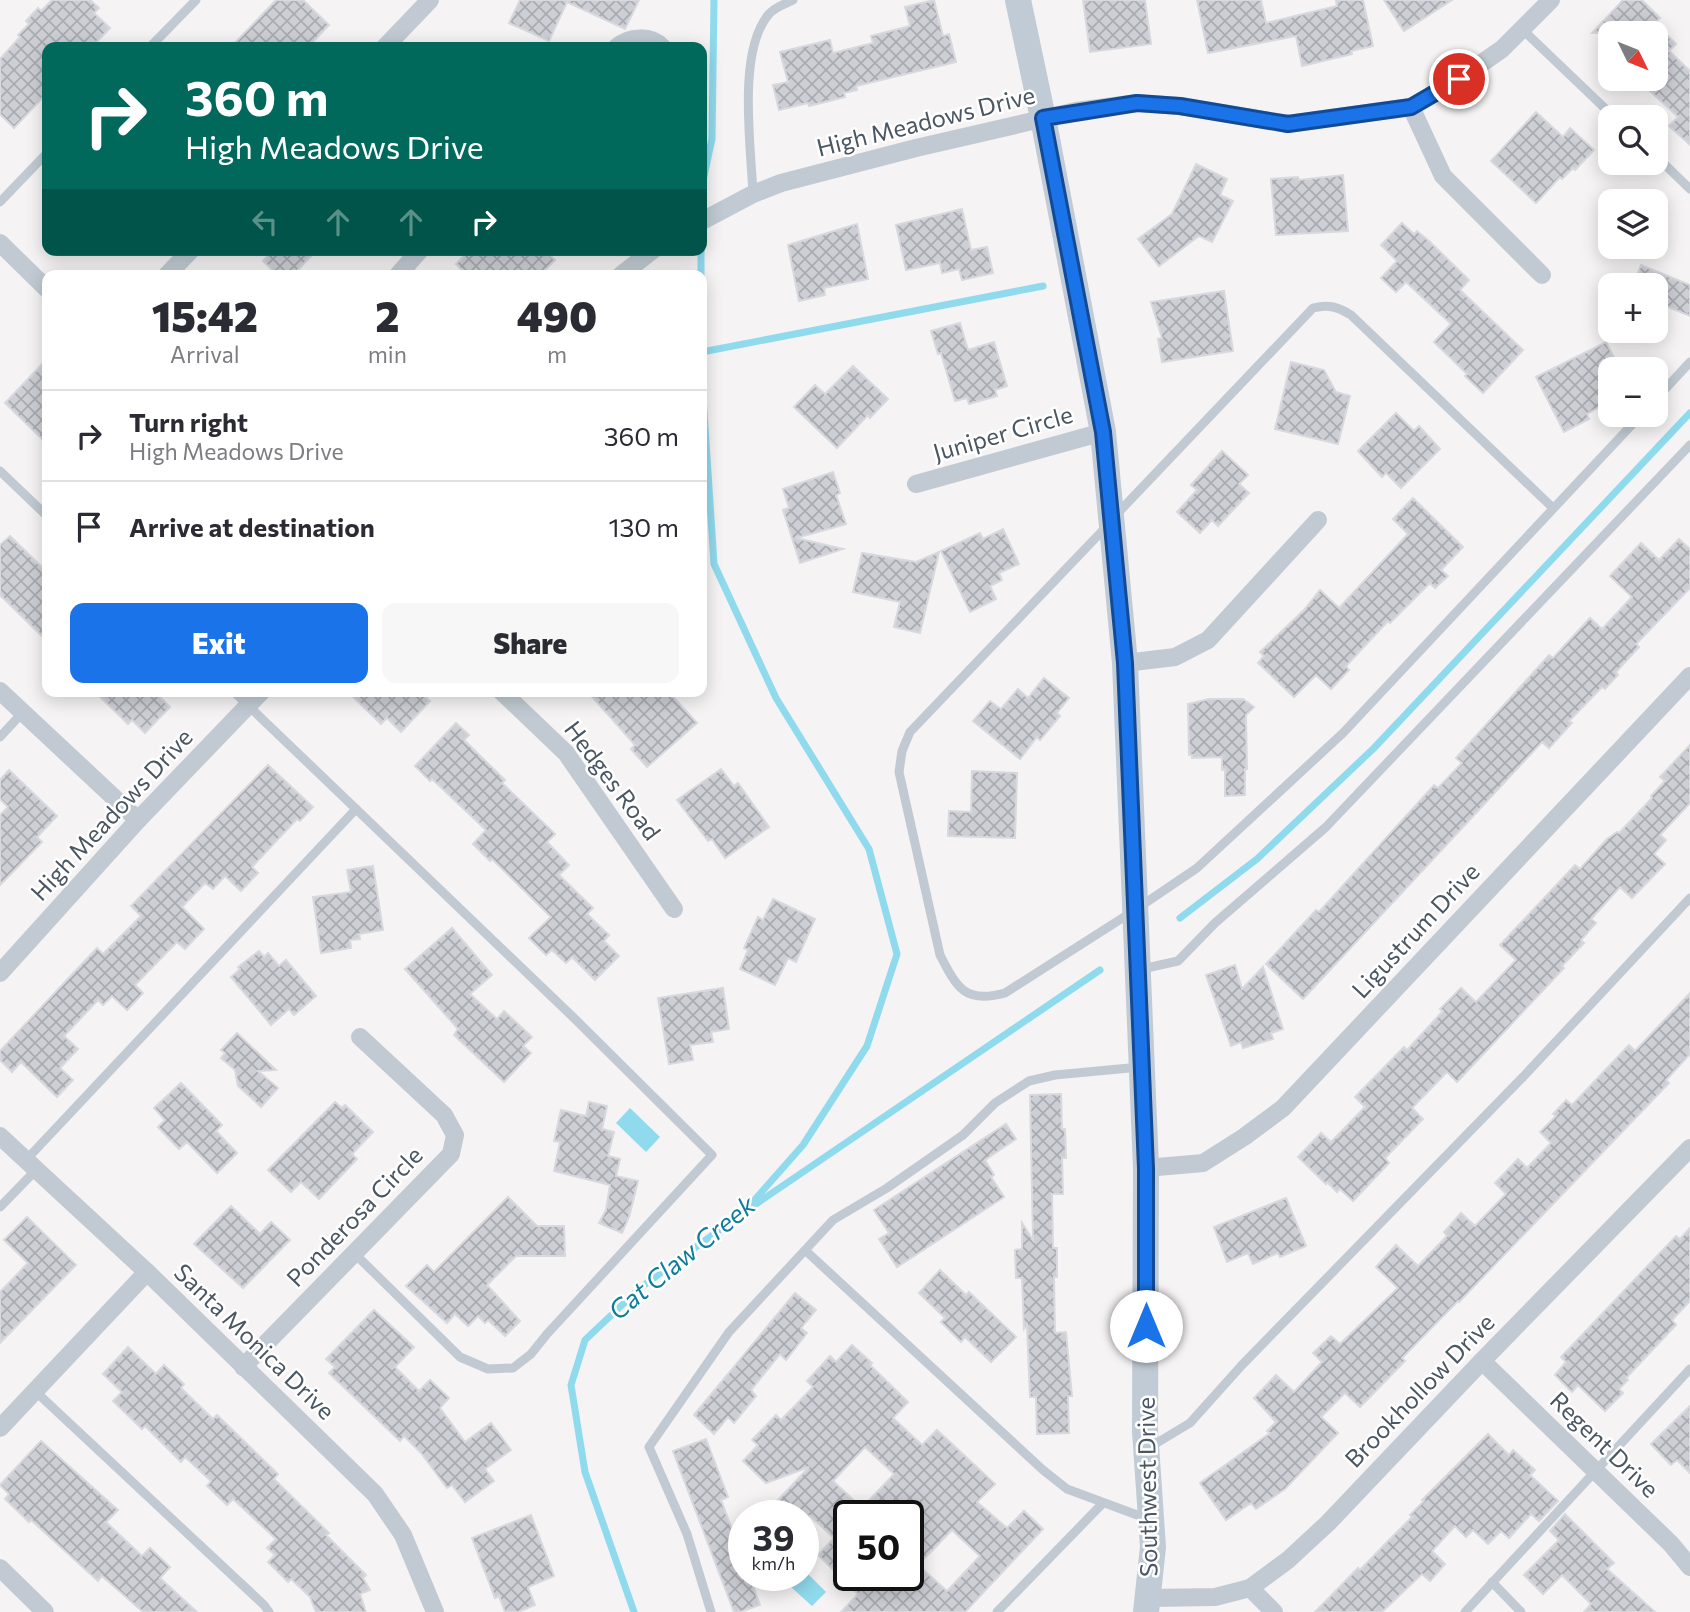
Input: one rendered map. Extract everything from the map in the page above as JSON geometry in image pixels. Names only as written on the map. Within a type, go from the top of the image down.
[{"type":"main road","name":"Southwest Drive","points":[[1018,0],[1103,432],[1125,663],[1146,1168],[1146,1449],[1153,1547],[1148,1605]]},
{"type":"street","points":[[390,42],[430,0]]},
{"type":"street","name":"High Meadows Drive","points":[[707,218],[753,194],[781,183],[1043,118],[1137,103],[1180,106],[1288,124],[1411,107],[1459,79],[1502,49],[1550,0]]},
{"type":"street","points":[[626,42],[644,38],[656,42]]},
{"type":"street","points":[[1411,107],[1443,176],[1542,275]]},
{"type":"street","points":[[0,243],[42,284]]},
{"type":"street","points":[[172,270],[185,256]]},
{"type":"street","points":[[403,270],[415,256]]},
{"type":"street","points":[[627,270],[645,256]]},
{"type":"street","name":"Juniper Circle","points":[[916,484],[1103,432]]},
{"type":"street","points":[[1125,663],[1175,657],[1208,640],[1318,520]]},
{"type":"street","name":"Ligustrum Drive","points":[[1146,1168],[1203,1163],[1244,1138],[1283,1108],[1690,676]]},
{"type":"street","points":[[0,691],[138,820]]},
{"type":"street","name":"High Meadows Drive","points":[[0,973],[138,820],[256,697]]},
{"type":"street","name":"Hedges Road","points":[[507,697],[566,753],[674,909]]},
{"type":"street","name":"Ponderosa Circle","points":[[243,1367],[451,1154],[455,1135],[444,1115],[360,1037]]},
{"type":"street","name":"Santa Monica Drive","points":[[0,1136],[147,1272],[375,1494],[402,1535],[435,1612]]},
{"type":"street","name":"Brookhollow Drive","points":[[1148,1605],[1215,1597],[1250,1588],[1287,1560],[1328,1523],[1690,1148]]},
{"type":"street","points":[[0,1428],[147,1272]]},
{"type":"street","name":"Regent Drive","points":[[1482,1361],[1671,1544],[1690,1567]]},
{"type":"street","points":[[0,1568],[46,1612]]},
{"type":"street","points":[[1250,1588],[1274,1612]]},
{"type":"lane","points":[[155,42],[196,0]]},
{"type":"lane","points":[[753,194],[749,75],[751,50],[760,27],[771,11],[793,0]]},
{"type":"lane","points":[[1521,29],[1601,105]]},
{"type":"lane","points":[[0,202],[42,158]]},
{"type":"lane","points":[[1668,168],[1690,189]]},
{"type":"lane","points":[[1553,508],[1351,316],[1339,308],[1327,305],[1314,308],[910,732],[902,751],[898,772],[940,955],[952,979],[974,997],[989,998],[1005,993],[1197,868],[1343,733],[1630,427]]},
{"type":"lane","points":[[1668,386],[1690,362]]},
{"type":"lane","points":[[1138,970],[1178,961],[1215,923],[1326,827],[1690,445]]},
{"type":"lane","points":[[0,471],[42,511]]},
{"type":"lane","points":[[239,697],[575,1019],[712,1155],[531,1354],[513,1368],[488,1369],[460,1356],[355,1253]]},
{"type":"lane","points":[[0,737],[23,712]]},
{"type":"lane","points":[[0,1207],[31,1165],[356,809]]},
{"type":"lane","points":[[1146,1449],[1190,1423],[1242,1365],[1523,1077],[1690,898]]},
{"type":"lane","points":[[712,1612],[687,1534],[649,1447],[729,1332],[833,1220],[887,1188],[952,1143],[995,1103],[1029,1082],[1055,1075],[1142,1067]]},
{"type":"lane","points":[[806,1251],[1042,1470],[1067,1489],[1152,1520]]},
{"type":"lane","points":[[1465,1612],[1690,1369]]},
{"type":"lane","points":[[35,1391],[264,1605],[268,1612]]},
{"type":"lane","points":[[997,1612],[1103,1503]]},
{"type":"lane","points":[[1492,1582],[1521,1612]]},
{"type":"water","points":[[630,1108],[660,1137],[646,1152],[616,1123]]},
{"type":"water","points":[[819,1585],[826,1592],[812,1606],[795,1591],[819,1591]]},
{"type":"building","points":[[52,0],[90,0],[99,8],[94,13],[110,28],[97,42],[42,42],[42,98],[14,128],[0,114],[0,59],[29,24],[26,21],[38,8],[41,11]]},
{"type":"building","points":[[276,0],[303,0],[329,25],[313,42],[236,42]]},
{"type":"building","points":[[520,0],[639,0],[625,29],[567,2],[549,41],[509,23]]},
{"type":"building","points":[[934,0],[943,36],[949,34],[956,62],[856,86],[857,90],[844,93],[845,97],[779,110],[773,85],[788,82],[780,52],[830,40],[833,53],[873,43],[871,36],[910,26],[905,7]]},
{"type":"building","points":[[1083,0],[1145,0],[1151,44],[1090,52]]},
{"type":"building","points":[[1197,0],[1261,0],[1266,23],[1337,6],[1336,0],[1363,0],[1373,46],[1302,66],[1296,36],[1208,53]]},
{"type":"building","points":[[1384,0],[1452,0],[1404,31]]},
{"type":"building","points":[[1623,0],[1642,0],[1660,18],[1657,21],[1603,21]]},
{"type":"building","points":[[1668,36],[1676,44],[1669,51],[1690,71],[1690,145],[1669,126],[1678,117],[1650,91],[1668,91]]},
{"type":"building","points":[[1536,112],[1563,137],[1570,128],[1594,150],[1575,170],[1573,168],[1562,179],[1560,177],[1536,203],[1491,161]]},
{"type":"building","points":[[1196,164],[1227,179],[1220,195],[1233,201],[1212,242],[1199,236],[1159,266],[1138,239],[1172,214]]},
{"type":"building","points":[[1343,175],[1348,231],[1276,235],[1271,179],[1298,177],[1299,180]]},
{"type":"building","points":[[962,209],[971,250],[987,247],[993,273],[962,280],[959,269],[942,273],[940,263],[906,270],[896,225]]},
{"type":"building","points":[[1402,223],[1414,234],[1417,231],[1429,241],[1469,280],[1460,290],[1523,350],[1483,393],[1434,342],[1451,324],[1406,282],[1396,292],[1381,278],[1397,261],[1381,245]]},
{"type":"building","points":[[857,224],[868,279],[824,288],[825,295],[799,301],[788,245]]},
{"type":"building","points":[[268,256],[311,256],[298,270],[272,270],[263,261]]},
{"type":"building","points":[[464,256],[551,256],[555,260],[545,270],[462,270],[456,264]]},
{"type":"building","points":[[1641,265],[1661,273],[1638,273]]},
{"type":"building","points":[[1668,276],[1690,285],[1690,316],[1668,307]]},
{"type":"building","points":[[1224,291],[1233,351],[1162,362],[1158,339],[1162,338],[1151,302]]},
{"type":"building","points":[[960,323],[968,350],[994,342],[1007,386],[995,390],[997,396],[969,404],[967,398],[955,401],[941,353],[938,354],[931,331]]},
{"type":"building","points":[[1604,343],[1614,357],[1598,357],[1598,408],[1587,414],[1589,419],[1564,432],[1536,377]]},
{"type":"building","points":[[1291,362],[1324,370],[1336,392],[1350,396],[1338,444],[1275,429]]},
{"type":"building","points":[[42,364],[42,439],[5,403]]},
{"type":"building","points":[[853,366],[888,399],[870,418],[868,415],[837,448],[794,407],[815,385],[825,394]]},
{"type":"building","points":[[1396,413],[1414,431],[1419,426],[1440,449],[1401,488],[1386,473],[1382,477],[1358,451]]},
{"type":"building","points":[[1222,451],[1248,475],[1239,484],[1249,493],[1218,526],[1212,520],[1200,533],[1177,512],[1197,490],[1191,485]]},
{"type":"building","points":[[833,472],[840,493],[836,495],[846,524],[796,538],[843,549],[800,563],[783,510],[789,508],[783,489]]},
{"type":"building","points":[[1413,498],[1463,547],[1441,570],[1448,576],[1435,588],[1430,583],[1390,623],[1388,621],[1346,666],[1349,670],[1331,689],[1316,675],[1294,697],[1258,663],[1264,656],[1260,652],[1304,610],[1320,590],[1339,608],[1408,534],[1393,519]]},
{"type":"building","points":[[1003,529],[1019,564],[999,573],[1002,580],[990,586],[996,599],[970,612],[941,551],[980,533],[983,539]]},
{"type":"building","points":[[10,536],[42,567],[42,636],[0,595],[0,545]]},
{"type":"building","points":[[1679,539],[1690,549],[1690,588],[1636,644],[1639,647],[1616,672],[1618,675],[1605,689],[1602,687],[1569,721],[1572,723],[1549,748],[1542,742],[1303,999],[1266,964],[1316,910],[1319,912],[1434,785],[1438,788],[1462,763],[1456,758],[1549,655],[1553,658],[1590,618],[1602,629],[1632,597],[1610,576],[1641,543],[1659,560]]},
{"type":"building","points":[[939,552],[920,633],[894,627],[900,602],[853,592],[862,553],[916,562]]},
{"type":"building","points":[[1044,678],[1069,698],[1057,713],[1060,716],[1040,740],[1037,737],[1020,759],[973,721],[990,701],[1001,709],[1018,689],[1028,698]]},
{"type":"building","points":[[100,697],[160,697],[170,707],[145,733],[132,720],[128,724]]},
{"type":"building","points":[[353,697],[426,697],[430,701],[401,732],[387,718],[381,724]]},
{"type":"building","points":[[592,697],[673,697],[697,723],[647,767],[631,749],[635,745]]},
{"type":"building","points":[[1209,699],[1243,699],[1254,707],[1246,715],[1245,795],[1225,796],[1222,757],[1192,758],[1192,755],[1189,755],[1188,704]]},
{"type":"building","points":[[456,723],[469,735],[464,740],[505,780],[502,783],[555,834],[547,842],[569,865],[559,875],[593,908],[587,914],[609,935],[604,941],[619,956],[595,980],[572,957],[566,963],[552,950],[546,955],[529,938],[551,917],[473,844],[486,830],[415,766]]},
{"type":"building","points":[[1690,745],[1690,803],[1660,835],[1666,840],[1654,854],[1665,864],[1632,898],[1620,887],[1591,919],[1596,923],[1581,940],[1584,943],[1562,966],[1564,968],[1457,1082],[1447,1072],[1412,1108],[1423,1119],[1385,1158],[1389,1163],[1353,1201],[1340,1189],[1337,1192],[1327,1182],[1326,1184],[1298,1157],[1321,1133],[1331,1142],[1365,1107],[1355,1097],[1404,1047],[1407,1050],[1461,988],[1476,1002],[1516,960],[1500,945],[1575,865],[1580,869],[1607,839],[1619,833],[1652,798],[1665,781],[1660,777]]},
{"type":"building","points":[[268,765],[313,807],[300,821],[297,819],[252,867],[258,873],[241,891],[225,876],[213,889],[205,883],[182,907],[204,929],[185,949],[177,942],[135,985],[143,993],[127,1010],[112,996],[103,1005],[98,1000],[64,1036],[78,1049],[60,1068],[73,1080],[57,1097],[21,1062],[12,1072],[0,1060],[0,1051],[97,948],[103,954],[141,916],[131,906]]},
{"type":"building","points":[[721,769],[734,786],[738,783],[769,827],[725,858],[712,839],[708,841],[677,800]]},
{"type":"building","points":[[9,770],[57,816],[37,837],[42,842],[0,885],[0,815],[8,807],[0,799],[0,780]]},
{"type":"building","points":[[972,771],[1017,773],[1015,838],[948,836],[949,811],[971,812]]},
{"type":"building","points":[[373,866],[383,930],[359,934],[360,939],[350,940],[351,948],[321,953],[313,897],[351,892],[347,870]]},
{"type":"building","points":[[773,899],[815,919],[796,962],[788,958],[775,985],[740,969],[748,950],[744,948],[758,917],[763,920]]},
{"type":"building","points":[[452,928],[492,975],[470,994],[497,1019],[504,1011],[532,1037],[523,1046],[531,1053],[504,1082],[454,1035],[458,1029],[405,969]]},
{"type":"building","points":[[259,951],[264,957],[268,953],[279,966],[286,960],[316,996],[294,1015],[289,1009],[271,1025],[231,977],[240,969],[238,967]]},
{"type":"building","points":[[1235,965],[1242,989],[1263,967],[1283,1029],[1271,1033],[1273,1039],[1243,1048],[1241,1042],[1231,1046],[1206,975]]},
{"type":"building","points":[[723,988],[729,1029],[711,1032],[713,1042],[690,1045],[693,1060],[669,1064],[658,998]]},
{"type":"building","points":[[1690,993],[1690,1054],[1666,1080],[1669,1083],[1402,1358],[1405,1361],[1360,1407],[1345,1393],[1321,1417],[1338,1433],[1285,1489],[1256,1509],[1251,1503],[1226,1520],[1200,1483],[1270,1433],[1267,1431],[1276,1422],[1254,1398],[1276,1375],[1294,1392],[1322,1362],[1313,1353],[1331,1336],[1340,1344],[1398,1288],[1376,1267],[1396,1245],[1418,1266],[1447,1236],[1444,1232],[1461,1213],[1475,1226],[1506,1194],[1495,1183],[1518,1159],[1527,1168],[1551,1143],[1540,1132],[1556,1116],[1553,1114],[1566,1100],[1572,1105],[1629,1045],[1635,1051]]},
{"type":"building","points":[[237,1033],[276,1070],[258,1071],[278,1088],[261,1107],[238,1086],[235,1070],[221,1058],[225,1053],[221,1050]]},
{"type":"building","points":[[181,1083],[222,1125],[216,1131],[237,1153],[217,1173],[187,1142],[179,1149],[158,1127],[165,1120],[154,1108]]},
{"type":"building","points":[[1061,1094],[1066,1158],[1062,1158],[1063,1194],[1052,1194],[1053,1248],[1057,1248],[1057,1277],[1054,1277],[1055,1333],[1066,1332],[1072,1396],[1068,1396],[1069,1433],[1037,1434],[1036,1397],[1030,1397],[1022,1278],[1016,1278],[1015,1250],[1022,1249],[1022,1223],[1033,1240],[1030,1095]]},
{"type":"building","points":[[335,1102],[342,1108],[345,1105],[373,1132],[352,1154],[357,1159],[319,1199],[301,1182],[291,1192],[268,1170]]},
{"type":"building","points":[[589,1102],[607,1106],[602,1129],[614,1132],[608,1156],[620,1159],[616,1176],[638,1181],[622,1233],[599,1223],[606,1210],[610,1185],[554,1171],[560,1142],[554,1141],[561,1110],[586,1116]]},
{"type":"building","points":[[1006,1124],[1016,1139],[985,1160],[994,1175],[991,1177],[1004,1197],[897,1267],[879,1239],[889,1233],[874,1210]]},
{"type":"building","points":[[508,1197],[537,1226],[564,1226],[565,1256],[516,1256],[487,1285],[520,1321],[505,1336],[488,1320],[485,1323],[478,1316],[468,1326],[455,1314],[447,1323],[406,1286],[427,1265],[434,1272]]},
{"type":"building","points":[[1286,1198],[1306,1246],[1280,1257],[1278,1253],[1253,1264],[1248,1253],[1227,1262],[1214,1227]]},
{"type":"building","points":[[231,1206],[260,1234],[271,1222],[290,1240],[243,1288],[194,1244]]},
{"type":"building","points":[[27,1217],[76,1265],[0,1343],[0,1292],[28,1263],[4,1240]]},
{"type":"building","points":[[1690,1228],[1690,1301],[1672,1320],[1676,1325],[1626,1378],[1628,1380],[1619,1389],[1623,1393],[1605,1411],[1578,1385],[1572,1392],[1555,1375],[1566,1362],[1561,1357],[1676,1236],[1680,1239]]},
{"type":"building","points":[[940,1270],[966,1295],[969,1292],[1016,1337],[991,1362],[965,1337],[961,1342],[941,1322],[945,1318],[919,1293]]},
{"type":"building","points":[[795,1293],[816,1310],[801,1328],[807,1333],[786,1360],[780,1354],[751,1390],[756,1396],[734,1423],[728,1417],[714,1434],[694,1415]]},
{"type":"building","points":[[374,1310],[414,1347],[395,1367],[419,1391],[430,1380],[449,1398],[440,1408],[465,1442],[491,1423],[511,1450],[485,1469],[494,1481],[465,1502],[452,1485],[447,1488],[421,1453],[404,1436],[400,1441],[329,1373],[335,1367],[326,1359]]},
{"type":"building","points":[[852,1345],[908,1402],[893,1418],[922,1445],[937,1430],[995,1484],[977,1502],[1007,1528],[1024,1511],[1043,1529],[965,1612],[841,1612],[858,1594],[855,1591],[924,1591],[924,1570],[947,1591],[980,1556],[952,1530],[924,1559],[924,1500],[870,1500],[894,1474],[865,1447],[833,1481],[853,1500],[833,1500],[833,1537],[819,1524],[819,1500],[778,1500],[809,1467],[766,1483],[743,1461],[758,1445],[752,1440],[776,1415],[781,1420],[813,1387],[807,1381],[830,1356],[836,1362]]},
{"type":"building","points":[[128,1347],[156,1374],[164,1365],[184,1384],[181,1388],[213,1419],[217,1415],[278,1474],[274,1479],[329,1533],[326,1535],[366,1575],[363,1578],[370,1590],[360,1594],[366,1612],[316,1612],[310,1597],[291,1579],[288,1582],[268,1562],[275,1555],[267,1548],[276,1539],[233,1499],[227,1505],[207,1486],[211,1481],[185,1457],[181,1462],[145,1426],[142,1429],[113,1401],[122,1392],[103,1374]]},
{"type":"building","points":[[1690,1406],[1690,1473],[1677,1460],[1671,1465],[1651,1444]]},
{"type":"building","points":[[1488,1434],[1509,1455],[1513,1450],[1535,1470],[1530,1475],[1558,1501],[1539,1521],[1531,1514],[1509,1538],[1501,1531],[1488,1544],[1473,1530],[1466,1537],[1455,1526],[1432,1551],[1445,1564],[1430,1581],[1422,1574],[1382,1612],[1315,1612],[1412,1517],[1410,1515],[1424,1501],[1422,1500]]},
{"type":"building","points":[[706,1439],[728,1497],[721,1500],[728,1519],[728,1591],[755,1591],[760,1605],[734,1612],[673,1451]]},
{"type":"building","points":[[41,1441],[118,1510],[106,1522],[142,1556],[150,1548],[170,1567],[160,1578],[197,1612],[143,1612],[102,1576],[98,1581],[5,1499],[9,1494],[0,1485]]},
{"type":"building","points":[[1565,1514],[1614,1563],[1607,1569],[1655,1612],[1584,1612],[1591,1604],[1562,1575],[1543,1594],[1524,1575],[1559,1540],[1550,1531]]},
{"type":"building","points":[[531,1515],[554,1576],[528,1587],[535,1605],[518,1612],[505,1612],[499,1596],[495,1598],[472,1538]]},
{"type":"building","points":[[833,1539],[833,1570],[819,1556]]},
{"type":"waterway","name":"Cat Claw Creek","points":[[707,162],[712,139],[714,0]]},
{"type":"waterway","name":"Cat Claw Creek","points":[[701,256],[701,270]]},
{"type":"waterway","points":[[707,351],[1043,286]]},
{"type":"waterway","points":[[1180,918],[1257,859],[1374,748],[1690,413]]},
{"type":"waterway","name":"Cat Claw Creek","points":[[634,1612],[585,1472],[571,1385],[585,1340],[640,1288],[744,1212],[803,1145],[867,1046],[897,954],[869,849],[776,698],[714,564],[707,457]]},
{"type":"waterway","points":[[753,1206],[1100,970]]},
{"type":"route","points":[[1146,1326],[1146,1168],[1125,663],[1103,432],[1043,118],[1137,103],[1180,106],[1288,124],[1411,107],[1459,79]]}]
